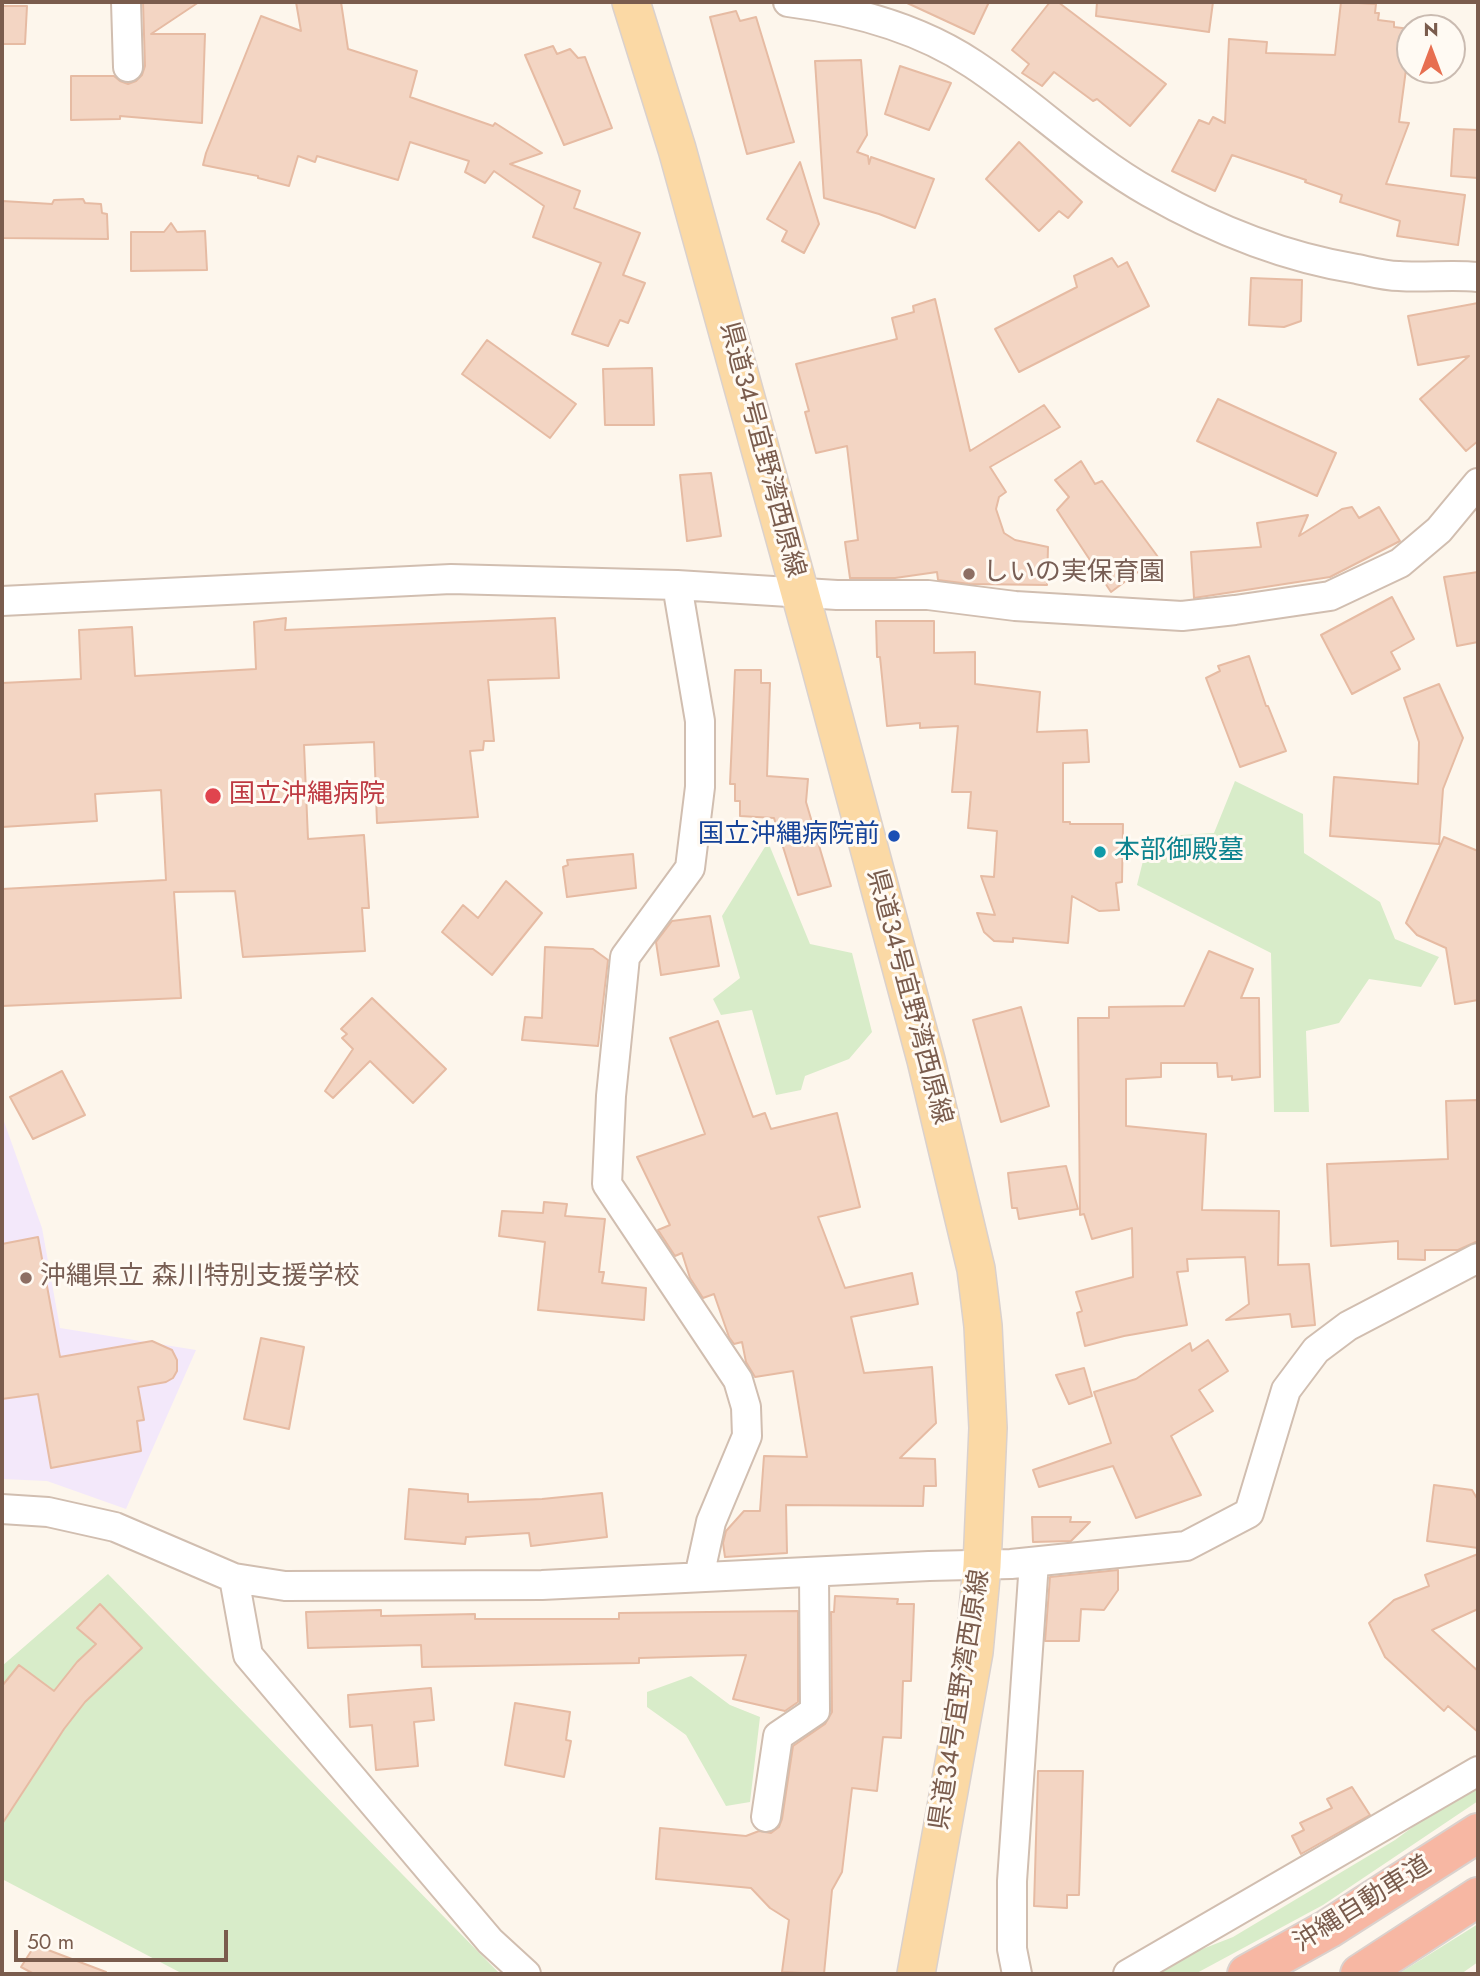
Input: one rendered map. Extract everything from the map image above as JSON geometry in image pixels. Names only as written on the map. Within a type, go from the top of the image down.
[{"type":"highway","name":"沖縄自動車道","points":[[1247,1974],[1328,1929],[1478,1833]]},
{"type":"highway","name":"沖縄自動車道","points":[[1360,1974],[1478,1897]]},
{"type":"main road","name":"県道34号宜野湾西原線","points":[[639,4],[926,1060],[976,1269],[983,1326],[988,1427],[982,1566],[974,1652],[916,1974]]},
{"type":"street","points":[[127,2],[128,67]]},
{"type":"street","points":[[788,2],[850,7],[972,63],[1096,158],[1149,192],[1251,242],[1312,262],[1398,276],[1454,274],[1478,277]]},
{"type":"street","points":[[2,601],[451,579],[677,585],[837,595],[928,595],[1015,606],[1182,616],[1330,596],[1400,563],[1439,530],[1478,483]]},
{"type":"street","points":[[677,585],[700,721],[700,787],[690,867],[625,957],[611,1096],[607,1184],[738,1380],[746,1407],[747,1436],[711,1522],[699,1577]]},
{"type":"street","points":[[2,1509],[48,1513],[115,1527],[234,1578],[285,1586],[542,1585],[929,1566],[982,1566],[1186,1546],[1249,1513],[1286,1390],[1316,1350],[1348,1326],[1478,1258]]},
{"type":"street","points":[[1017,1974],[1012,1949],[1012,1881],[1034,1562]]},
{"type":"street","points":[[766,1817],[778,1736],[816,1711],[814,1573]]},
{"type":"street","points":[[234,1578],[248,1655],[490,1941],[526,1974]]},
{"type":"street","points":[[1128,1974],[1478,1771]]},
{"type":"shaded area","name":"沖縄県立 森川特別支援学校","points":[[2,1116],[42,1228],[60,1328],[196,1350],[126,1509],[47,1481],[2,1479]]},
{"type":"green space","points":[[1235,781],[1303,814],[1304,853],[1380,902],[1395,939],[1439,957],[1421,987],[1369,979],[1339,1023],[1306,1031],[1309,1112],[1274,1112],[1271,953],[1137,885],[1149,837],[1214,833]]},
{"type":"green space","points":[[768,842],[810,944],[852,953],[872,1032],[849,1059],[805,1076],[801,1090],[776,1095],[752,1010],[721,1015],[713,999],[740,978],[722,916]]},
{"type":"green space","points":[[108,1574],[500,1974],[183,1974],[2,1879],[2,1666]]},
{"type":"green space","points":[[691,1676],[730,1705],[760,1717],[750,1802],[726,1806],[686,1735],[647,1707],[647,1692]]},
{"type":"green space","points":[[1478,1779],[1478,1801],[1323,1905],[1195,1974],[1139,1974],[1233,1937],[1395,1840]]},
{"type":"green space","points":[[1478,1924],[1478,1962],[1461,1974],[1398,1974]]},
{"type":"building","points":[[143,2],[199,2],[151,34],[205,34],[202,123],[120,116],[120,119],[71,120],[71,76],[114,76],[128,84],[142,75],[145,66]]},
{"type":"building","points":[[296,2],[341,2],[348,49],[417,71],[410,97],[493,126],[495,123],[542,153],[510,164],[580,191],[574,208],[640,233],[623,275],[645,283],[628,323],[620,320],[608,346],[572,334],[601,263],[533,237],[544,206],[494,171],[485,183],[465,172],[469,161],[410,142],[398,180],[317,156],[315,162],[298,156],[289,186],[258,176],[203,165],[261,16],[301,31]]},
{"type":"building","points":[[905,2],[989,2],[974,34]]},
{"type":"building","points":[[1050,2],[1058,2],[1166,84],[1130,126],[1097,99],[1093,101],[1054,72],[1042,86],[1022,73],[1029,64],[1012,50]]},
{"type":"building","points":[[1097,2],[1213,2],[1209,32],[1096,16]]},
{"type":"building","points":[[1341,2],[1376,4],[1375,13],[1379,13],[1378,20],[1394,22],[1396,84],[1404,84],[1399,122],[1409,123],[1386,184],[1465,195],[1458,245],[1397,236],[1400,221],[1340,202],[1342,195],[1232,155],[1215,191],[1172,171],[1199,120],[1209,124],[1213,117],[1225,123],[1229,39],[1267,42],[1266,53],[1335,55]]},
{"type":"building","points":[[2,6],[27,6],[25,44],[2,44]]},
{"type":"building","points":[[736,11],[740,21],[756,17],[794,142],[747,154],[710,17]]},
{"type":"building","points":[[553,46],[557,54],[570,49],[578,58],[585,57],[612,128],[564,145],[525,55]]},
{"type":"building","points":[[861,60],[867,135],[857,152],[868,156],[869,164],[871,157],[934,179],[915,228],[824,198],[815,61]]},
{"type":"building","points":[[900,66],[951,83],[929,130],[885,114]]},
{"type":"building","points":[[1454,129],[1478,130],[1478,178],[1451,176]]},
{"type":"building","points":[[1019,142],[1082,202],[1068,218],[1059,211],[1039,231],[986,179]]},
{"type":"building","points":[[800,162],[819,224],[804,253],[782,241],[787,231],[767,219]]},
{"type":"building","points":[[83,199],[85,203],[101,204],[102,213],[107,214],[108,239],[2,238],[2,201],[52,204],[54,200]]},
{"type":"building","points":[[171,223],[177,232],[205,231],[207,270],[131,271],[131,232],[164,232]]},
{"type":"building","points":[[1112,258],[1118,267],[1127,262],[1149,306],[1019,372],[995,329],[1077,287],[1074,276]]},
{"type":"building","points":[[1251,278],[1302,280],[1301,321],[1284,327],[1249,325]]},
{"type":"building","points":[[935,299],[970,451],[1044,405],[1060,427],[990,467],[1006,492],[999,497],[996,509],[1004,533],[1015,540],[1048,547],[1047,585],[970,584],[938,580],[937,572],[895,578],[850,578],[845,542],[858,540],[847,446],[816,453],[805,412],[809,411],[796,364],[897,339],[892,318],[914,312],[913,306]]},
{"type":"building","points":[[1478,303],[1478,441],[1466,451],[1420,399],[1469,356],[1418,365],[1408,316]]},
{"type":"building","points":[[487,340],[576,404],[550,438],[462,374]]},
{"type":"building","points":[[652,368],[654,425],[605,425],[603,369]]},
{"type":"building","points":[[1218,399],[1336,453],[1317,496],[1197,441]]},
{"type":"building","points":[[1081,461],[1095,484],[1102,481],[1158,557],[1111,592],[1057,510],[1069,497],[1055,480]]},
{"type":"building","points":[[711,473],[721,536],[687,541],[680,475]]},
{"type":"building","points":[[1352,507],[1359,518],[1379,507],[1400,541],[1330,577],[1194,598],[1191,552],[1261,547],[1257,523],[1308,515],[1299,536],[1342,509]]},
{"type":"building","points":[[1478,572],[1478,642],[1457,646],[1444,577]]},
{"type":"building","points":[[1392,597],[1414,639],[1391,652],[1400,669],[1352,694],[1321,635]]},
{"type":"building","points":[[286,618],[285,630],[555,618],[559,678],[488,680],[494,741],[484,741],[483,750],[470,751],[478,817],[377,823],[374,742],[304,745],[308,839],[364,835],[369,908],[362,908],[365,951],[243,957],[235,891],[174,892],[181,998],[2,1006],[2,889],[166,880],[161,790],[95,794],[97,821],[2,827],[2,683],[81,679],[79,630],[132,627],[135,676],[256,669],[254,622]]},
{"type":"building","points":[[876,621],[934,621],[934,653],[975,652],[975,684],[1040,692],[1037,732],[1087,730],[1089,762],[1063,763],[1063,822],[1123,824],[1122,882],[1116,883],[1119,910],[1099,911],[1072,896],[1068,943],[1013,938],[1013,942],[994,941],[984,932],[977,913],[995,915],[981,876],[994,877],[997,831],[968,828],[971,792],[952,792],[958,726],[920,728],[920,723],[887,726],[880,657],[877,657]]},
{"type":"building","points":[[1249,656],[1266,706],[1286,751],[1240,767],[1206,678],[1220,671],[1218,666]]},
{"type":"building","points":[[735,670],[761,670],[761,683],[770,683],[767,776],[808,779],[806,802],[831,886],[798,895],[774,818],[740,816],[740,801],[735,801],[735,784],[730,784]]},
{"type":"building","points":[[1439,684],[1463,738],[1443,789],[1439,844],[1330,836],[1334,777],[1418,784],[1419,742],[1404,698]]},
{"type":"building","points":[[1444,837],[1478,851],[1478,1000],[1455,1004],[1446,948],[1417,935],[1406,923]]},
{"type":"building","points":[[633,854],[636,888],[567,897],[563,867],[568,865],[567,860]]},
{"type":"building","points":[[506,881],[542,913],[492,975],[442,932],[463,905],[478,918]]},
{"type":"building","points":[[710,916],[719,966],[661,975],[656,942],[672,921]]},
{"type":"building","points":[[545,947],[593,949],[608,960],[598,1046],[522,1040],[525,1017],[542,1018]]},
{"type":"building","points":[[1209,951],[1253,969],[1241,998],[1259,998],[1260,1077],[1232,1080],[1232,1076],[1218,1077],[1217,1063],[1161,1063],[1161,1077],[1126,1079],[1126,1126],[1206,1134],[1202,1210],[1279,1211],[1278,1265],[1309,1264],[1315,1325],[1292,1327],[1290,1314],[1226,1320],[1249,1304],[1245,1257],[1187,1259],[1188,1271],[1177,1272],[1187,1325],[1085,1346],[1077,1313],[1082,1311],[1076,1292],[1133,1277],[1132,1228],[1092,1239],[1084,1214],[1080,1215],[1078,1018],[1109,1018],[1109,1007],[1184,1006]]},
{"type":"building","points":[[372,998],[446,1069],[413,1103],[370,1061],[333,1098],[325,1091],[353,1049],[342,1038],[347,1034],[341,1029]]},
{"type":"building","points":[[1021,1007],[1049,1106],[1001,1122],[973,1020]]},
{"type":"building","points":[[718,1021],[753,1117],[765,1113],[771,1129],[837,1113],[860,1207],[818,1217],[845,1288],[912,1273],[918,1304],[851,1317],[864,1373],[932,1367],[936,1423],[900,1458],[935,1459],[936,1486],[924,1486],[923,1506],[786,1505],[787,1553],[725,1557],[723,1543],[726,1531],[744,1511],[760,1511],[764,1456],[807,1457],[793,1371],[755,1377],[746,1362],[742,1342],[734,1344],[729,1337],[714,1294],[703,1298],[690,1278],[682,1253],[675,1256],[658,1230],[670,1225],[637,1157],[705,1134],[670,1038]]},
{"type":"building","points":[[62,1071],[85,1115],[33,1139],[10,1097]]},
{"type":"building","points":[[1478,1100],[1478,1241],[1458,1250],[1425,1250],[1425,1260],[1398,1259],[1398,1241],[1331,1246],[1327,1164],[1448,1159],[1446,1101]]},
{"type":"building","points":[[1066,1166],[1078,1209],[1019,1219],[1017,1208],[1012,1208],[1008,1173]]},
{"type":"building","points":[[544,1202],[567,1204],[565,1216],[605,1219],[599,1272],[604,1272],[602,1283],[646,1288],[644,1320],[538,1310],[545,1242],[499,1236],[502,1211],[543,1213]]},
{"type":"building","points":[[38,1237],[60,1357],[152,1341],[172,1350],[177,1360],[177,1371],[173,1378],[166,1382],[138,1387],[144,1420],[137,1421],[141,1451],[51,1468],[38,1394],[2,1399],[2,1244]]},
{"type":"building","points":[[261,1338],[304,1347],[289,1429],[244,1419]]},
{"type":"building","points":[[1208,1340],[1228,1371],[1199,1390],[1213,1411],[1171,1436],[1201,1495],[1136,1518],[1113,1466],[1039,1487],[1033,1470],[1111,1443],[1094,1392],[1136,1379],[1190,1343],[1192,1351]]},
{"type":"building","points":[[1084,1368],[1092,1396],[1069,1404],[1056,1375]]},
{"type":"building","points":[[1434,1485],[1472,1490],[1478,1500],[1478,1548],[1427,1541]]},
{"type":"building","points":[[409,1489],[468,1494],[468,1502],[602,1493],[607,1537],[531,1546],[529,1533],[466,1537],[465,1544],[405,1539]]},
{"type":"building","points":[[1032,1517],[1071,1517],[1070,1522],[1090,1522],[1071,1541],[1033,1542]]},
{"type":"building","points":[[1478,1554],[1478,1609],[1432,1630],[1478,1671],[1478,1732],[1448,1706],[1444,1711],[1385,1657],[1369,1623],[1394,1600],[1429,1586],[1425,1575]]},
{"type":"building","points":[[1118,1570],[1118,1590],[1104,1610],[1081,1609],[1079,1641],[1045,1641],[1050,1577]]},
{"type":"building","points":[[835,1596],[898,1599],[897,1604],[914,1604],[911,1681],[903,1681],[901,1738],[883,1737],[877,1791],[852,1788],[842,1872],[832,1890],[824,1974],[782,1972],[789,1920],[770,1908],[751,1888],[656,1879],[660,1828],[746,1836],[759,1831],[771,1833],[779,1827],[793,1746],[825,1724],[832,1712],[831,1612],[834,1612]]},
{"type":"building","points":[[100,1604],[142,1648],[85,1702],[64,1729],[2,1824],[2,1686],[19,1665],[54,1691],[77,1662],[96,1644],[77,1628]]},
{"type":"building","points":[[381,1610],[381,1616],[475,1614],[475,1619],[619,1619],[619,1613],[798,1611],[798,1702],[785,1711],[733,1699],[746,1655],[639,1658],[639,1663],[422,1667],[421,1645],[308,1648],[306,1612]]},
{"type":"building","points":[[431,1688],[434,1720],[414,1722],[418,1766],[376,1770],[372,1725],[350,1727],[348,1695]]},
{"type":"building","points":[[515,1703],[570,1712],[566,1740],[571,1741],[564,1777],[505,1765]]},
{"type":"building","points":[[1038,1771],[1083,1771],[1079,1895],[1067,1895],[1067,1908],[1034,1906]]},
{"type":"building","points":[[1352,1787],[1370,1815],[1301,1854],[1292,1836],[1304,1830],[1300,1823],[1332,1808],[1327,1799]]},
{"type":"building","points":[[35,1945],[106,1974],[34,1974],[21,1967]]},
{"type":"place","name":"しいの実保育園","points":[[969,574]]},
{"type":"place","name":"国立沖縄病院","points":[[213,796]]},
{"type":"place","name":"国立沖縄病院前","points":[[894,836]]},
{"type":"place","name":"本部御殿墓","points":[[1100,852]]},
{"type":"place","name":"沖縄県立 森川特別支援学校","points":[[26,1278]]}]
